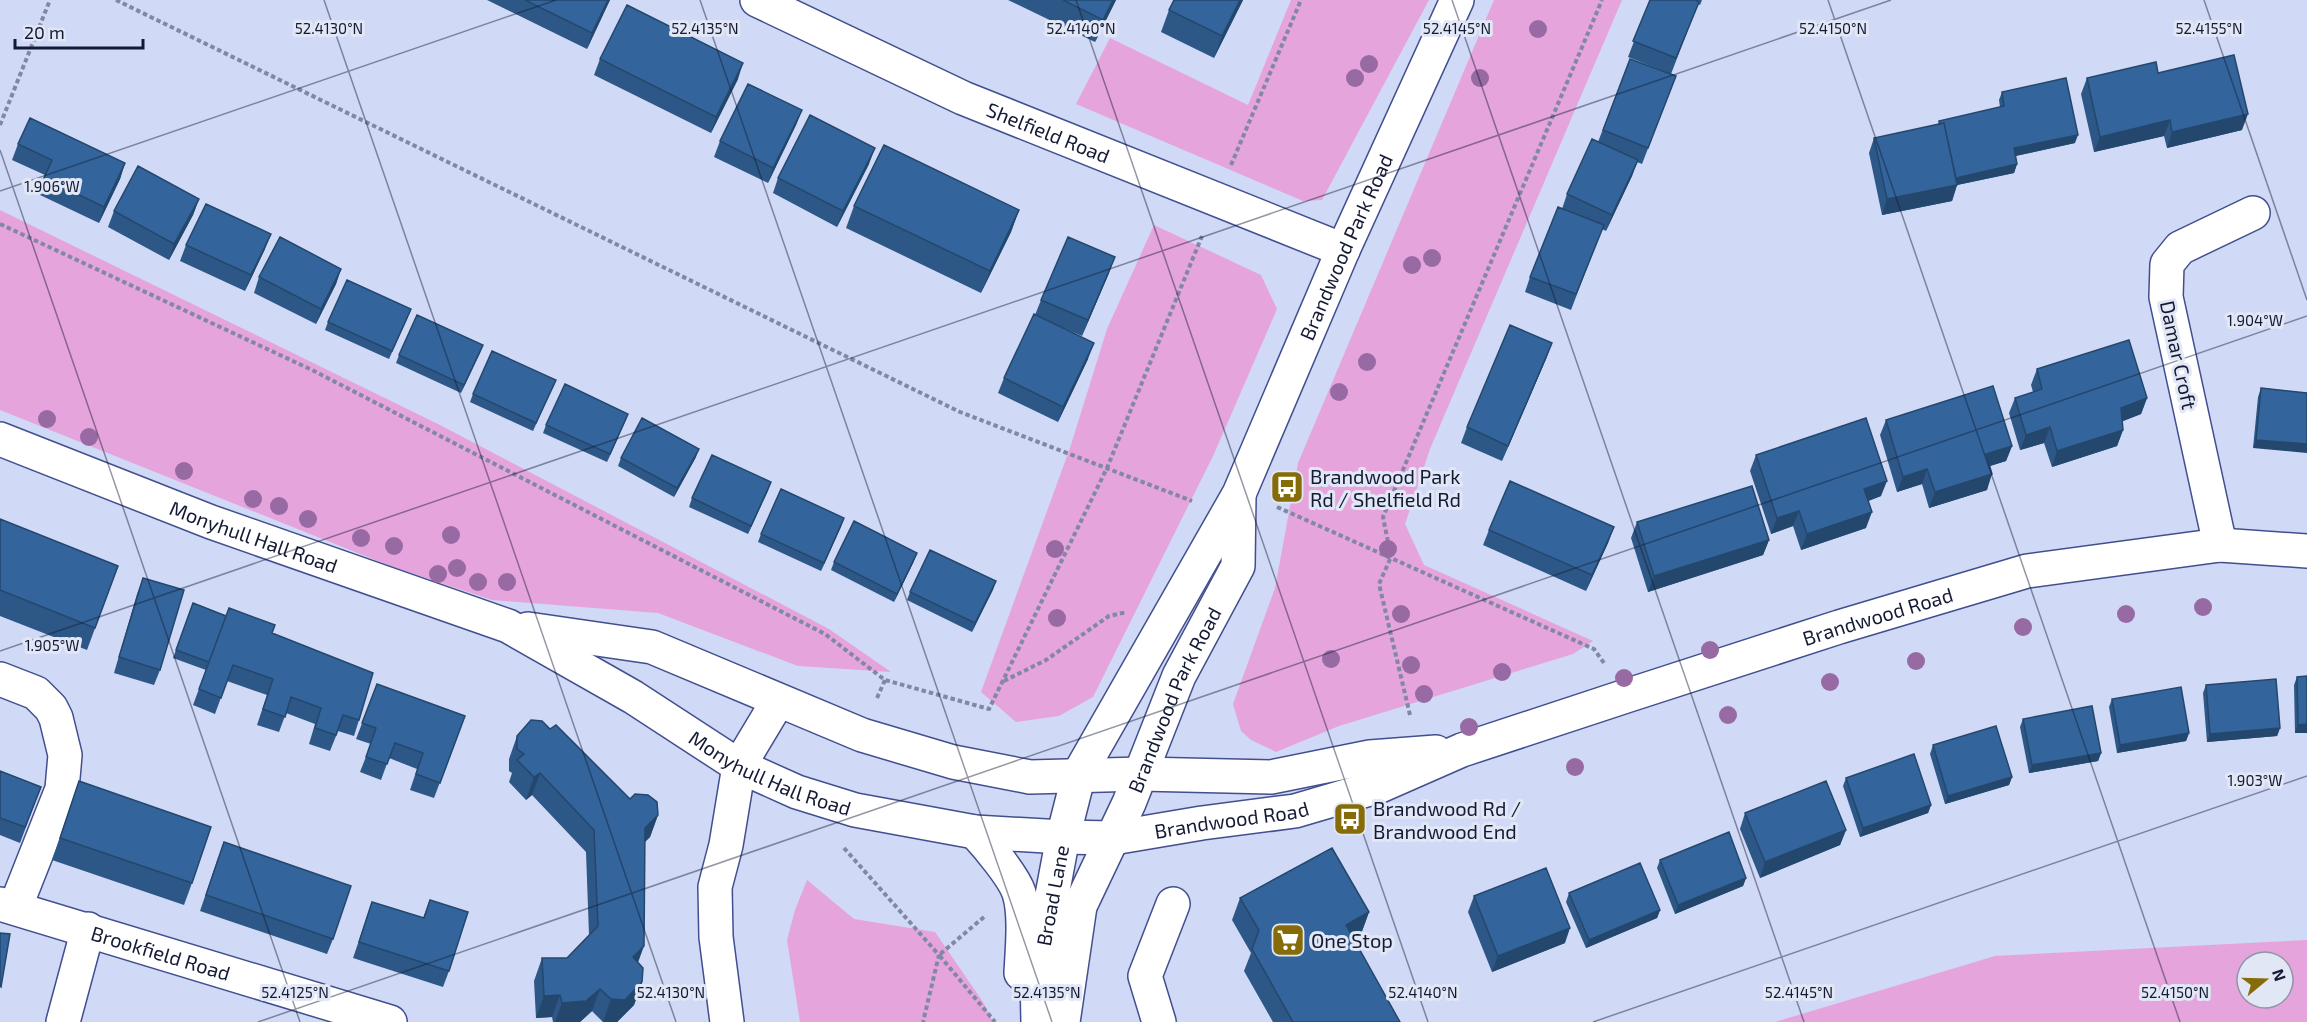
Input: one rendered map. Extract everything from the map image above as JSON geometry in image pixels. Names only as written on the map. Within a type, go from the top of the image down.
[{"type":"street","name":"Shelfield Road","points":[[757,0],[963,98],[1343,250]]},
{"type":"street","name":"Brandwood Park Road","points":[[1079,774],[1239,494],[1343,250],[1456,0]]},
{"type":"street","name":"Damar Croft","points":[[2220,545],[2166,297],[2168,264],[2180,248],[2253,213]]},
{"type":"street","name":"Monyhull Hall Road","points":[[0,439],[211,522],[508,626],[633,697],[739,766],[797,792],[855,810],[975,832],[1063,837]]},
{"type":"street","name":"Brandwood Park Road","points":[[1135,788],[1179,675],[1238,566],[1239,494]]},
{"type":"street","name":"Brandwood Road","points":[[1063,837],[1113,838],[1295,811],[1380,786],[1462,750],[1626,696],[1839,627],[2027,572],[2220,545],[2307,551]]},
{"type":"street","name":"Monyhull Hall Road","points":[[508,626],[652,647],[862,735],[954,762],[1030,777],[1079,774]]},
{"type":"street","points":[[0,679],[36,693],[51,708],[56,718],[64,755],[62,789],[8,906]]},
{"type":"street","points":[[727,1022],[716,937],[715,887],[726,845],[739,766],[778,701]]},
{"type":"street","name":"Brandwood Road","points":[[1079,774],[1135,788],[1271,777],[1370,757],[1462,750]]},
{"type":"street","name":"Broad Lane","points":[[1046,1021],[1037,975],[1063,837],[1079,774]]},
{"type":"street","name":"Broad Lane","points":[[1046,1021],[1080,906],[1135,788]]},
{"type":"street","name":"Broad Lane","points":[[975,832],[993,852],[1019,893],[1023,934],[1021,982],[1046,1021]]},
{"type":"street","points":[[1159,1022],[1144,976],[1173,904]]},
{"type":"street","name":"Brookfield Road","points":[[8,906],[390,1022]]},
{"type":"street","points":[[63,1022],[88,929]]},
{"type":"path","points":[[0,125],[50,0]]},
{"type":"path","points":[[116,0],[960,412],[1198,503],[1239,494],[1282,509],[1594,649],[1626,696]]},
{"type":"path","points":[[0,224],[312,370],[825,634],[885,680],[989,709],[1107,468],[1301,0]]},
{"type":"path","points":[[1419,753],[1379,585],[1391,557],[1383,517],[1602,0]]},
{"type":"path","points":[[1003,682],[1046,660],[1108,616],[1178,601]]},
{"type":"path","points":[[839,843],[939,955],[995,1022]]},
{"type":"path","points":[[923,1022],[939,955],[993,910]]},
{"type":"shaded area","points":[[1291,0],[1429,0],[1322,200],[1303,201],[1076,104],[1110,38],[1248,105]]},
{"type":"shaded area","points":[[1494,0],[1622,0],[1430,449],[1405,524],[1424,565],[1593,641],[1573,654],[1339,726],[1276,752],[1251,740],[1241,731],[1233,704],[1275,588],[1298,463]]},
{"type":"shaded area","points":[[0,210],[440,425],[829,629],[891,672],[798,666],[658,613],[492,600],[390,566],[0,410]]},
{"type":"shaded area","points":[[1154,225],[1261,275],[1277,309],[1214,454],[1093,697],[1059,716],[1016,722],[981,692],[1070,448],[1107,329]]},
{"type":"shaded area","points":[[807,880],[854,919],[935,932],[983,1002],[993,1022],[800,1022],[787,940],[795,910]]},
{"type":"shaded area","points":[[2307,940],[2307,1022],[1775,1022],[1995,956]]},
{"type":"building","points":[[525,0],[608,0],[592,33]]},
{"type":"building","points":[[1063,0],[1113,0],[1103,20]]},
{"type":"building","points":[[1174,0],[1240,0],[1222,36],[1169,10]]},
{"type":"building","points":[[1650,0],[1695,0],[1699,2],[1676,58],[1633,41]]},
{"type":"building","points":[[627,5],[743,63],[716,117],[600,59]]},
{"type":"building","points":[[2234,55],[2248,114],[2172,132],[2170,120],[2100,137],[2087,78],[2156,62],[2158,73]]},
{"type":"building","points":[[1630,59],[1676,76],[1648,148],[1603,130]]},
{"type":"building","points":[[2066,78],[2078,135],[2014,148],[2017,164],[1956,178],[1944,123],[1940,124],[1939,121],[2004,106],[2002,92]]},
{"type":"building","points":[[748,84],[802,110],[773,168],[720,141]]},
{"type":"building","points":[[810,115],[875,148],[843,211],[778,178]]},
{"type":"building","points":[[30,118],[125,163],[104,207],[44,178],[52,160],[18,144]]},
{"type":"building","points":[[1944,123],[1957,185],[1887,199],[1874,138]]},
{"type":"building","points":[[1592,139],[1638,160],[1612,215],[1567,194]]},
{"type":"building","points":[[884,145],[1019,210],[990,271],[854,206]]},
{"type":"building","points":[[138,166],[199,199],[174,244],[114,211]]},
{"type":"building","points":[[206,204],[271,234],[251,275],[186,245]]},
{"type":"building","points":[[1558,207],[1604,225],[1576,294],[1530,277]]},
{"type":"building","points":[[280,237],[341,269],[321,309],[259,277]]},
{"type":"building","points":[[1068,237],[1115,257],[1088,320],[1041,300]]},
{"type":"building","points":[[347,280],[411,309],[392,351],[328,322]]},
{"type":"building","points":[[1034,314],[1094,343],[1063,407],[1004,378]]},
{"type":"building","points":[[417,315],[483,345],[464,385],[399,355]]},
{"type":"building","points":[[1510,325],[1552,343],[1508,446],[1467,427]]},
{"type":"building","points":[[2129,340],[2147,398],[2121,408],[2123,430],[2057,451],[2050,427],[2026,435],[2015,398],[2042,389],[2037,369]]},
{"type":"building","points":[[492,351],[556,380],[536,423],[473,394]]},
{"type":"building","points":[[565,384],[628,414],[610,454],[546,425]]},
{"type":"building","points":[[1993,386],[2012,446],[1986,454],[1992,474],[1935,492],[1927,469],[1903,477],[1886,420]]},
{"type":"building","points":[[2261,388],[2307,393],[2307,444],[2256,440]]},
{"type":"building","points":[[642,418],[699,449],[677,488],[621,458]]},
{"type":"building","points":[[1866,418],[1887,481],[1864,489],[1872,512],[1807,534],[1799,511],[1777,518],[1756,455]]},
{"type":"building","points":[[712,455],[771,482],[751,526],[692,498]]},
{"type":"building","points":[[1510,481],[1614,527],[1592,575],[1489,530]]},
{"type":"building","points":[[1752,486],[1769,540],[1654,576],[1637,522]]},
{"type":"building","points":[[781,489],[844,518],[824,563],[761,534]]},
{"type":"building","points":[[0,519],[118,566],[95,628],[0,590]]},
{"type":"building","points":[[854,521],[917,553],[897,594],[834,562]]},
{"type":"building","points":[[930,550],[996,581],[975,623],[910,592]]},
{"type":"building","points":[[143,578],[184,590],[160,670],[119,657]]},
{"type":"building","points":[[193,603],[226,616],[209,662],[176,650]]},
{"type":"building","points":[[229,608],[275,625],[272,633],[373,673],[359,720],[343,715],[336,735],[315,728],[321,708],[291,697],[285,717],[263,709],[273,679],[233,665],[221,698],[199,689]]},
{"type":"building","points":[[2307,676],[2307,724],[2298,725],[2297,677]]},
{"type":"building","points":[[2276,679],[2280,728],[2210,734],[2206,685]]},
{"type":"building","points":[[377,684],[465,716],[440,783],[416,774],[423,753],[395,743],[387,764],[366,757],[376,728],[362,723]]},
{"type":"building","points":[[2181,687],[2189,733],[2120,745],[2112,699]]},
{"type":"building","points":[[2092,706],[2101,753],[2032,765],[2023,719]]},
{"type":"building","points":[[531,720],[542,721],[550,729],[556,725],[630,799],[635,794],[648,795],[657,802],[658,815],[645,828],[644,946],[633,957],[643,968],[642,982],[625,1000],[611,999],[600,989],[586,1001],[562,1003],[560,995],[544,996],[542,958],[567,958],[598,926],[594,830],[540,773],[534,777],[517,760],[524,754],[517,749],[517,736]]},
{"type":"building","points":[[1996,726],[2012,777],[1948,796],[1933,745]]},
{"type":"building","points":[[1914,754],[1931,805],[1863,828],[1846,778]]},
{"type":"building","points":[[0,771],[41,787],[25,827],[0,818]]},
{"type":"building","points":[[79,781],[211,827],[192,883],[60,838]]},
{"type":"building","points":[[1826,781],[1846,830],[1765,862],[1745,813]]},
{"type":"building","points":[[1729,832],[1746,878],[1678,905],[1660,860]]},
{"type":"building","points":[[224,842],[351,886],[333,939],[206,895]]},
{"type":"building","points":[[1332,848],[1369,912],[1346,925],[1400,1022],[1293,1022],[1252,949],[1259,930],[1240,898]]},
{"type":"building","points":[[1640,863],[1660,910],[1589,940],[1569,893]]},
{"type":"building","points":[[1546,868],[1570,928],[1498,956],[1474,896]]},
{"type":"building","points":[[430,900],[468,912],[449,971],[359,942],[372,902],[424,918]]},
{"type":"building","points":[[0,933],[10,934],[1,987],[0,986]]},
{"type":"place","name":"Brandwood Park Rd / Shelfield Rd","points":[[1287,487]]},
{"type":"place","name":"Brandwood Rd / Brandwood End","points":[[1350,819]]},
{"type":"place","name":"One Stop","points":[[1288,940]]}]
